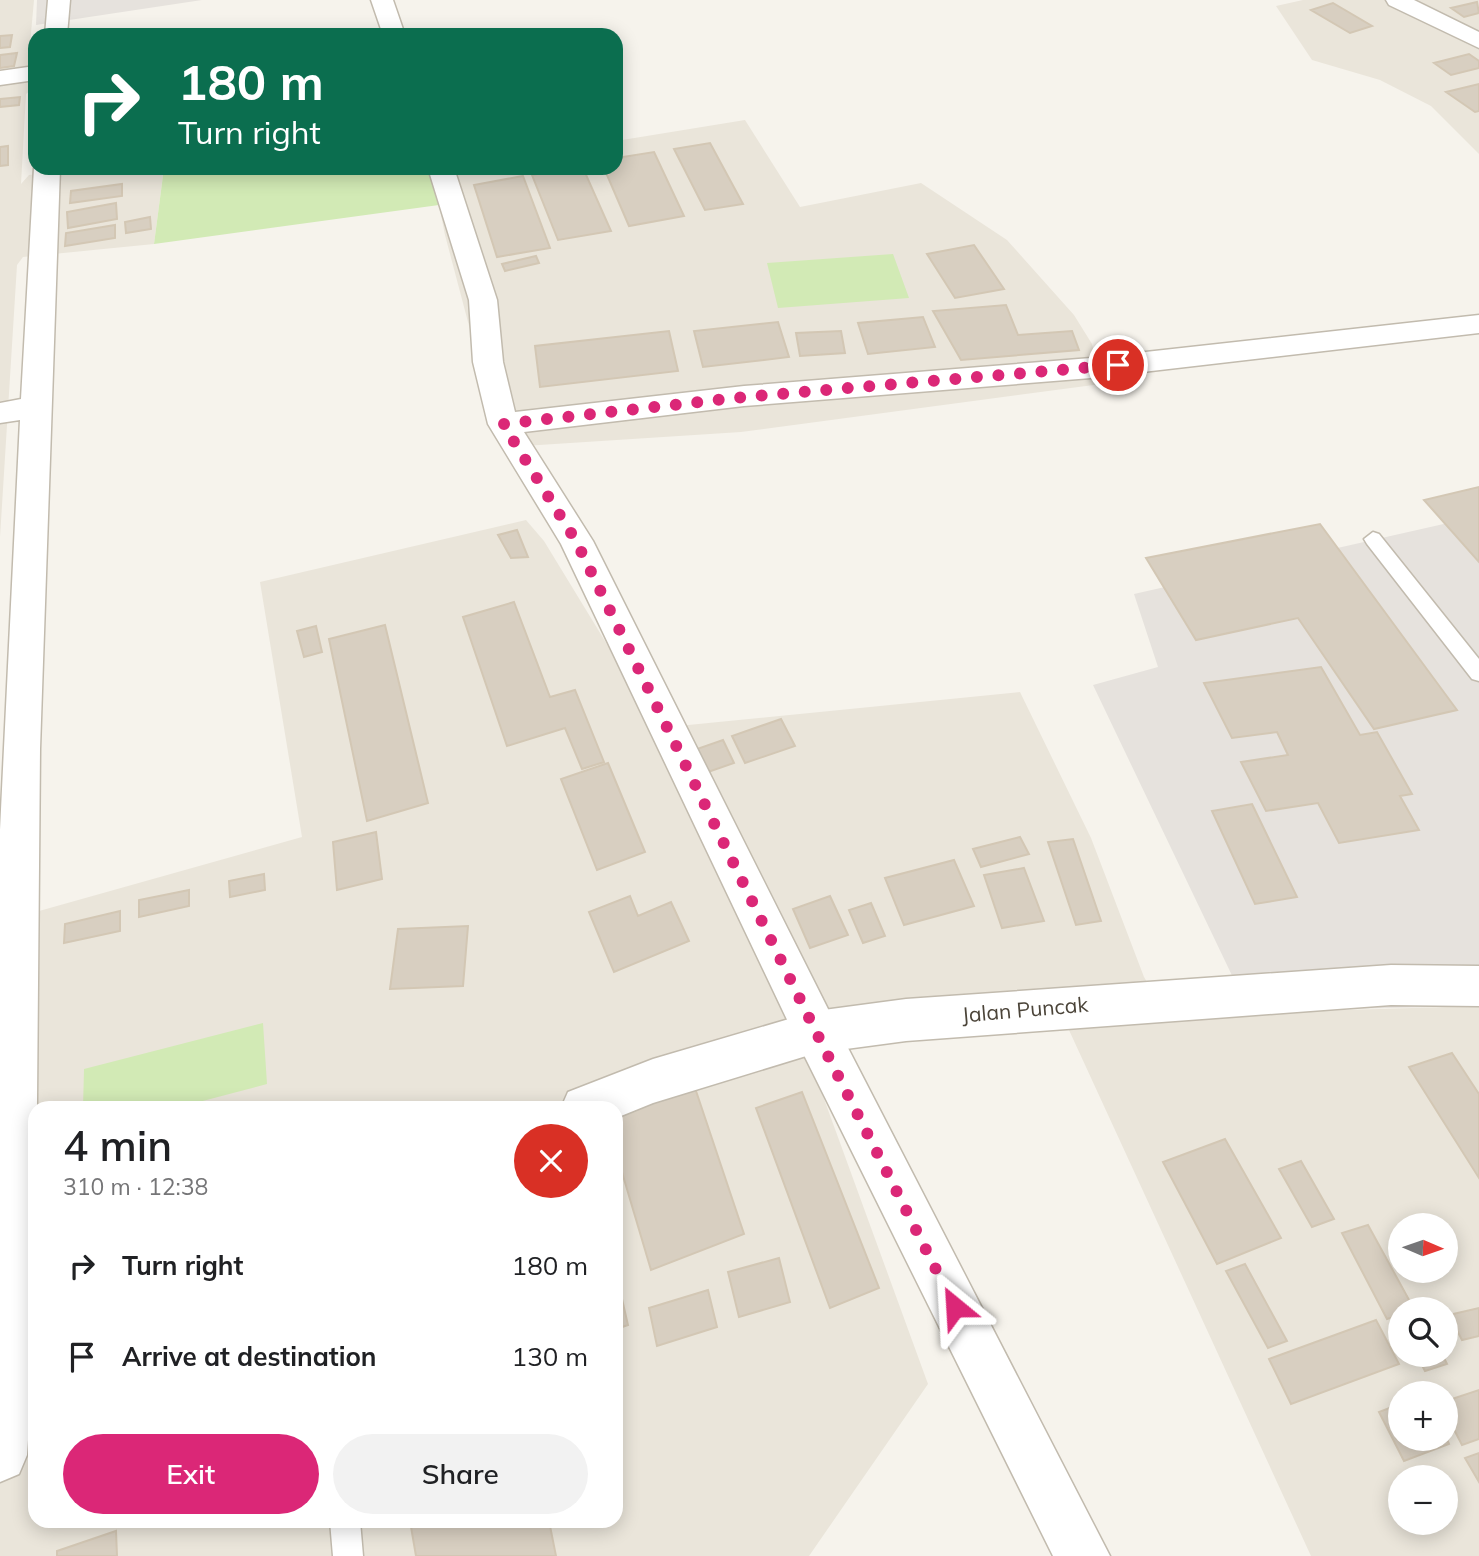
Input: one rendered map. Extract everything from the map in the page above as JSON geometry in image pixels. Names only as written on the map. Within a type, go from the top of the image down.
[{"type":"street","points":[[57,28],[59,0]]},
{"type":"street","points":[[382,0],[392,28]]},
{"type":"street","points":[[1397,0],[1479,41]]},
{"type":"street","points":[[0,78],[28,74]]},
{"type":"street","points":[[0,1455],[16,1292],[21,749],[47,175]]},
{"type":"street","points":[[443,175],[483,300],[488,362],[503,424],[576,541],[816,1032],[1082,1556]]},
{"type":"street","points":[[503,424],[744,397],[1091,368],[1479,324]]},
{"type":"street","points":[[0,413],[37,407]]},
{"type":"street","name":"Jalan Puncak","points":[[602,1101],[653,1081],[816,1032],[906,1020],[1147,1001],[1297,994],[1391,985],[1479,986]]},
{"type":"lane","points":[[1373,539],[1479,673]]},
{"type":"lane","points":[[346,1528],[348,1556]]},
{"type":"shaded area","points":[[0,0],[34,0],[31,28],[28,28],[28,92],[21,184],[29,175],[163,175],[154,244],[23,257],[17,265],[0,537]]},
{"type":"shaded area","points":[[37,0],[202,0],[36,25]]},
{"type":"shaded area","points":[[1303,0],[1479,0],[1479,154],[1431,106],[1380,80],[1312,60],[1276,6]]},
{"type":"shaded area","points":[[745,120],[800,207],[921,183],[1007,240],[1074,315],[1092,344],[1101,384],[741,432],[508,447],[482,375],[445,235],[439,205],[440,175],[623,175],[623,140]]},
{"type":"shaded area","points":[[1479,516],[1479,1006],[1249,1011],[1093,685],[1158,667],[1134,594]]},
{"type":"shaded area","points":[[526,520],[544,541],[658,728],[1020,692],[1091,838],[1144,977],[1171,1022],[1249,1013],[1479,1006],[1479,1556],[1311,1556],[1057,1004],[804,1044],[928,1384],[809,1556],[0,1556],[0,922],[302,837],[260,582]]},
{"type":"green space","points":[[163,175],[439,175],[439,205],[154,244]]},
{"type":"green space","points":[[893,254],[909,298],[778,308],[767,263]]},
{"type":"green space","points":[[263,1023],[267,1084],[203,1101],[83,1101],[84,1069]]},
{"type":"building","points":[[1477,2],[1479,13],[1464,17],[1451,8]]},
{"type":"building","points":[[1333,3],[1372,26],[1350,33],[1311,10]]},
{"type":"building","points":[[12,35],[10,47],[0,48],[0,36]]},
{"type":"building","points":[[17,53],[14,66],[0,68],[0,55]]},
{"type":"building","points":[[1469,54],[1479,61],[1479,68],[1451,75],[1434,63]]},
{"type":"building","points":[[1479,84],[1479,111],[1475,112],[1446,92]]},
{"type":"building","points":[[20,97],[19,105],[0,107],[0,99]]},
{"type":"building","points":[[710,143],[743,204],[705,210],[674,149]]},
{"type":"building","points":[[8,146],[8,165],[0,166],[0,147]]},
{"type":"building","points":[[654,152],[684,216],[629,226],[607,175],[623,175],[623,157]]},
{"type":"building","points":[[532,175],[586,175],[611,231],[558,240]]},
{"type":"building","points":[[523,176],[550,248],[497,257],[474,185]]},
{"type":"building","points":[[122,184],[122,196],[70,203],[71,191]]},
{"type":"building","points":[[116,203],[117,219],[68,228],[67,212]]},
{"type":"building","points":[[150,217],[151,229],[126,233],[125,222]]},
{"type":"building","points":[[115,225],[115,238],[65,246],[66,233]]},
{"type":"building","points":[[974,245],[1004,289],[955,298],[927,254]]},
{"type":"building","points":[[536,256],[539,263],[505,271],[502,264]]},
{"type":"building","points":[[1006,305],[1018,335],[1072,331],[1079,350],[961,360],[933,311]]},
{"type":"building","points":[[923,317],[935,347],[868,354],[858,323]]},
{"type":"building","points":[[778,322],[789,357],[703,367],[694,331]]},
{"type":"building","points":[[669,331],[678,371],[540,387],[535,346]]},
{"type":"building","points":[[841,331],[845,353],[800,356],[796,333]]},
{"type":"building","points":[[1479,487],[1479,562],[1424,500]]},
{"type":"building","points":[[1320,524],[1457,710],[1374,729],[1298,618],[1196,640],[1146,558]]},
{"type":"building","points":[[517,530],[528,557],[511,558],[498,535]]},
{"type":"building","points":[[514,602],[550,697],[575,690],[604,762],[582,769],[565,728],[507,746],[463,617]]},
{"type":"building","points":[[385,625],[428,803],[367,821],[329,639]]},
{"type":"building","points":[[316,626],[322,652],[304,657],[297,631]]},
{"type":"building","points":[[1321,667],[1360,735],[1377,732],[1412,794],[1400,796],[1419,830],[1339,843],[1318,803],[1266,811],[1241,762],[1288,755],[1277,732],[1232,738],[1204,683]]},
{"type":"building","points":[[781,719],[795,746],[745,763],[732,736]]},
{"type":"building","points":[[723,740],[734,763],[708,772],[697,749]]},
{"type":"building","points":[[608,763],[645,852],[597,870],[561,779]]},
{"type":"building","points":[[1252,804],[1297,897],[1255,904],[1212,811]]},
{"type":"building","points":[[376,832],[382,879],[337,890],[333,842]]},
{"type":"building","points":[[1020,837],[1029,854],[981,867],[973,849]]},
{"type":"building","points":[[1073,839],[1101,921],[1076,925],[1048,842]]},
{"type":"building","points":[[954,860],[974,906],[904,925],[885,878]]},
{"type":"building","points":[[1024,868],[1044,921],[1002,928],[984,875]]},
{"type":"building","points":[[264,874],[265,890],[230,897],[229,881]]},
{"type":"building","points":[[189,890],[189,906],[139,917],[139,900]]},
{"type":"building","points":[[630,896],[638,916],[671,902],[689,941],[614,972],[589,912]]},
{"type":"building","points":[[830,896],[848,935],[810,948],[793,909]]},
{"type":"building","points":[[871,903],[885,936],[863,943],[849,910]]},
{"type":"building","points":[[120,911],[120,931],[64,943],[65,924]]},
{"type":"building","points":[[468,926],[463,986],[390,989],[398,929]]},
{"type":"building","points":[[1452,1053],[1479,1094],[1479,1178],[1409,1067]]},
{"type":"building","points":[[694,1085],[744,1234],[651,1270],[623,1176],[623,1110]]},
{"type":"building","points":[[802,1092],[879,1288],[830,1308],[756,1108]]},
{"type":"building","points":[[1225,1139],[1281,1238],[1217,1264],[1163,1162]]},
{"type":"building","points":[[1301,1161],[1334,1219],[1312,1227],[1279,1169]]},
{"type":"building","points":[[1368,1225],[1388,1262],[1388,1283],[1400,1283],[1407,1297],[1388,1297],[1388,1319],[1387,1319],[1342,1233]]},
{"type":"building","points":[[779,1258],[790,1302],[739,1317],[728,1272]]},
{"type":"building","points":[[1245,1264],[1287,1341],[1268,1348],[1226,1271]]},
{"type":"building","points":[[708,1290],[717,1327],[657,1346],[649,1308]]},
{"type":"building","points":[[623,1303],[628,1325],[623,1327]]},
{"type":"building","points":[[1479,1308],[1479,1336],[1462,1340],[1458,1332],[1458,1313]]},
{"type":"building","points":[[1376,1320],[1388,1343],[1388,1367],[1391,1367],[1291,1404],[1269,1359]]},
{"type":"building","points":[[1479,1390],[1479,1439],[1462,1445],[1458,1437],[1458,1397]]},
{"type":"building","points":[[1388,1409],[1388,1430],[1379,1412]]},
{"type":"building","points":[[1399,1451],[1430,1451],[1404,1461]]},
{"type":"building","points":[[1479,1453],[1479,1482],[1465,1458]]},
{"type":"building","points":[[411,1528],[550,1528],[556,1556],[416,1556]]},
{"type":"building","points":[[116,1531],[117,1556],[57,1556],[57,1551]]},
{"type":"route","points":[[955,1307],[816,1032],[576,541],[503,424],[744,397],[1118,365]]}]
